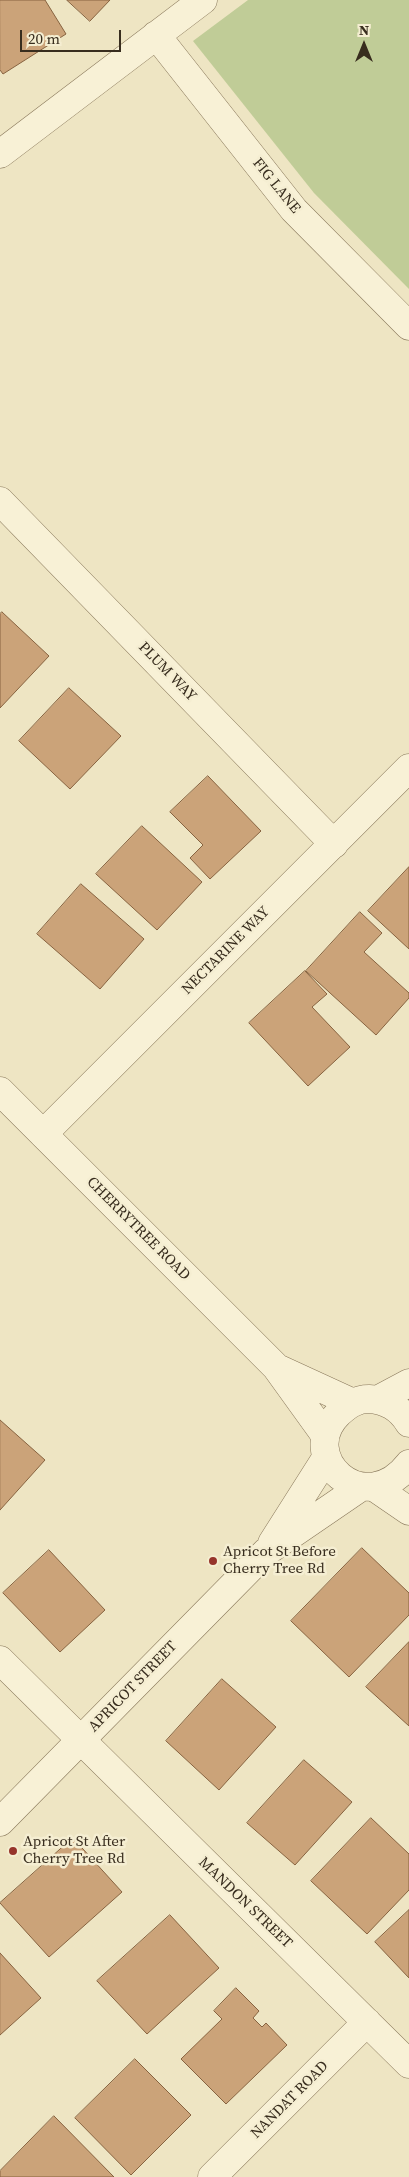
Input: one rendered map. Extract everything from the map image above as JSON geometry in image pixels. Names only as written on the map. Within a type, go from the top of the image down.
[{"type":"street","points":[[0,154],[203,0]]},
{"type":"street","name":"FIG LANE","points":[[156,35],[294,210],[409,326]]},
{"type":"street","name":"PLUM WAY","points":[[0,502],[334,844]]},
{"type":"street","name":"NECTARINE WAY","points":[[44,1134],[409,768]]},
{"type":"street","name":"CHERRYTREE ROAD","points":[[0,1091],[276,1367],[326,1447],[335,1472],[349,1483],[367,1487],[409,1511]]},
{"type":"street","name":"CHERRYTREE ROAD","points":[[276,1367],[351,1402]]},
{"type":"street","points":[[379,1400],[409,1383]]},
{"type":"street","points":[[351,1402],[365,1399],[379,1400],[398,1409],[404,1414],[409,1423]]},
{"type":"street","name":"APRICOT STREET","points":[[266,1552],[326,1447],[331,1421],[351,1402]]},
{"type":"street","name":"APRICOT STREET","points":[[0,1822],[266,1552],[367,1487],[392,1481],[409,1465]]},
{"type":"street","name":"MANDON STREET","points":[[0,1660],[409,2064]]},
{"type":"street","name":"NANDAT ROAD","points":[[212,2177],[367,2022]]},
{"type":"green space","points":[[248,0],[409,0],[409,289],[314,193],[193,41]]},
{"type":"building","points":[[0,0],[45,0],[66,34],[3,74],[0,70]]},
{"type":"building","points":[[67,0],[110,0],[90,21]]},
{"type":"building","points":[[2,612],[49,656],[0,708],[0,614]]},
{"type":"building","points":[[69,688],[121,736],[70,789],[19,741]]},
{"type":"building","points":[[208,776],[261,831],[210,879],[190,858],[203,845],[170,812]]},
{"type":"building","points":[[142,826],[202,882],[157,930],[96,874]]},
{"type":"building","points":[[409,867],[409,949],[368,911]]},
{"type":"building","points":[[81,884],[144,939],[100,989],[37,934]]},
{"type":"building","points":[[360,912],[382,933],[364,952],[409,993],[409,998],[376,1035],[306,971]]},
{"type":"building","points":[[305,971],[327,994],[312,1007],[350,1047],[308,1086],[249,1023]]},
{"type":"building","points":[[0,1420],[45,1460],[0,1510]]},
{"type":"building","points":[[362,1548],[409,1593],[409,1615],[349,1677],[291,1621]]},
{"type":"building","points":[[49,1550],[105,1610],[60,1652],[3,1593]]},
{"type":"building","points":[[409,1642],[409,1726],[366,1687]]},
{"type":"building","points":[[222,1679],[276,1727],[219,1790],[166,1741]]},
{"type":"building","points":[[304,1760],[352,1802],[295,1865],[247,1823]]},
{"type":"building","points":[[371,1818],[409,1854],[409,1890],[367,1934],[311,1881]]},
{"type":"building","points":[[73,1838],[122,1892],[49,1957],[0,1903]]},
{"type":"building","points":[[409,1910],[409,1978],[375,1942]]},
{"type":"building","points":[[170,1915],[219,1968],[147,2034],[97,1981]]},
{"type":"building","points":[[0,1953],[41,1998],[0,2035]]},
{"type":"building","points":[[236,1988],[259,2011],[253,2018],[262,2027],[266,2023],[287,2045],[226,2104],[181,2059],[222,2019],[214,2011]]},
{"type":"building","points":[[135,2059],[191,2115],[131,2175],[75,2118]]},
{"type":"building","points":[[54,2116],[114,2177],[0,2177],[0,2171]]},
{"type":"place","name":"Apricot St Before Cherry Tree Rd","points":[[213,1561]]},
{"type":"place","name":"Apricot St After Cherry Tree Rd","points":[[13,1851]]}]
